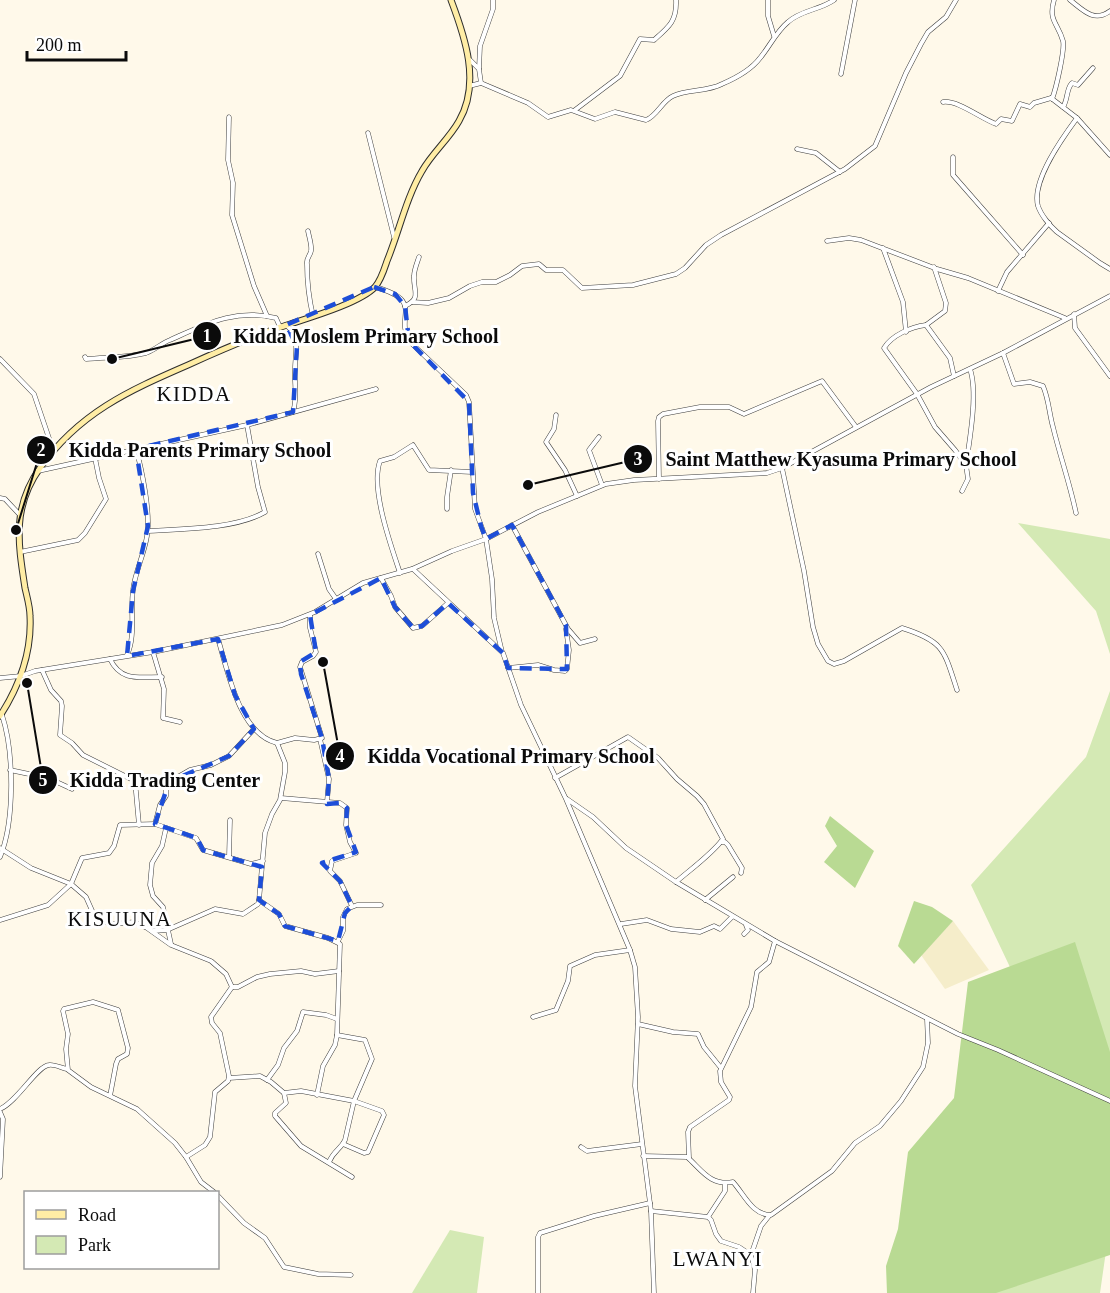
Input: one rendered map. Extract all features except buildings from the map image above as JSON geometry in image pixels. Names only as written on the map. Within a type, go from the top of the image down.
[{"type":"street","points":[[0,857],[10,819],[8,740],[1,715],[27,661],[30,620],[18,530],[28,488],[37,471],[53,450],[88,417],[121,396],[229,346],[353,300],[374,287],[396,240],[416,180],[459,121],[465,106],[469,86],[470,60],[451,0]]},
{"type":"street","points":[[481,82],[478,69],[480,46],[493,9],[493,0]]},
{"type":"street","points":[[469,86],[481,82],[528,103],[548,117],[575,111],[620,76],[640,39],[654,40],[671,24],[675,18],[676,0]]},
{"type":"street","points":[[768,0],[768,16],[774,36]]},
{"type":"street","points":[[575,111],[595,120],[615,112],[648,120],[674,96],[708,90],[741,74],[760,59],[774,36],[793,18],[834,0]]},
{"type":"street","points":[[841,74],[855,0]]},
{"type":"street","points":[[412,302],[428,303],[449,298],[476,284],[496,282],[522,266],[539,264],[546,270],[563,270],[582,288],[633,285],[676,274],[685,268],[706,245],[721,235],[840,172],[874,146],[921,44],[928,32],[946,17],[956,0]]},
{"type":"street","points":[[1052,99],[1057,85],[1064,43],[1052,20],[1054,0]]},
{"type":"street","points":[[1070,0],[1095,16],[1102,16],[1110,11]]},
{"type":"street","points":[[470,60],[478,69]]},
{"type":"street","points":[[1063,107],[1067,101],[1069,85],[1082,83],[1093,68]]},
{"type":"street","points":[[943,102],[950,101],[960,105],[978,117],[996,124],[1004,119],[1012,121],[1020,104],[1029,107],[1048,98],[1052,99],[1077,117],[1109,152]]},
{"type":"street","points":[[229,117],[228,160],[233,183],[232,215],[267,316]]},
{"type":"street","points":[[1077,117],[1060,141],[1038,186],[1038,205],[1049,224],[1064,238],[1110,269]]},
{"type":"street","points":[[368,133],[396,240]]},
{"type":"street","points":[[797,149],[816,153],[840,172]]},
{"type":"street","points":[[953,157],[953,175],[1023,255]]},
{"type":"street","points":[[998,291],[1007,272],[1049,224]]},
{"type":"street","points":[[308,231],[311,248],[307,259],[308,290],[313,316]]},
{"type":"street","points":[[827,241],[849,238],[883,248],[968,278],[1065,319]]},
{"type":"street","points":[[883,248],[903,302],[906,332]]},
{"type":"street","points":[[405,306],[416,297],[414,274],[419,257]]},
{"type":"street","points":[[934,267],[946,303],[945,312],[926,325],[917,326],[894,337],[884,348],[917,394],[935,427],[966,465]]},
{"type":"street","points":[[374,287],[395,294],[405,306],[407,311],[405,332],[409,341],[466,395],[469,402],[475,509],[486,539],[492,579],[493,612],[503,653],[521,705],[567,799],[621,924],[635,967],[638,1024],[635,1086],[651,1211],[654,1293]]},
{"type":"street","points":[[0,678],[153,652],[282,625],[310,615],[363,584],[412,569],[486,539],[602,485],[634,480],[767,472],[782,468],[917,394],[1004,353],[1110,296]]},
{"type":"street","points":[[85,357],[86,359],[117,358],[145,353],[171,339],[226,316],[252,314],[267,316],[278,319],[283,326],[293,332],[298,352],[295,368],[297,391],[292,412]]},
{"type":"street","points":[[1074,314],[1075,328],[1110,376]]},
{"type":"street","points":[[926,325],[950,358],[954,376]]},
{"type":"street","points":[[1004,353],[1014,384],[1030,382],[1043,386],[1051,408],[1052,424],[1069,478],[1076,513]]},
{"type":"street","points":[[0,359],[34,394],[53,450]]},
{"type":"street","points":[[962,491],[968,479],[966,465],[974,381],[970,369]]},
{"type":"street","points":[[659,479],[657,421],[663,414],[700,407],[729,407],[744,414],[822,381],[856,427]]},
{"type":"street","points":[[37,471],[247,425],[376,389]]},
{"type":"street","points":[[556,414],[554,429],[546,442],[565,470],[577,496]]},
{"type":"street","points":[[148,531],[207,528],[254,518],[265,512],[247,425]]},
{"type":"street","points":[[599,436],[589,448],[602,485]]},
{"type":"street","points":[[400,573],[381,506],[377,480],[378,463],[381,459],[388,459],[413,445],[429,470],[472,472]]},
{"type":"street","points":[[127,656],[132,640],[133,591],[148,531],[141,465],[136,449]]},
{"type":"street","points":[[20,552],[48,544],[72,542],[78,540],[85,532],[106,499],[95,458]]},
{"type":"street","points":[[782,468],[813,627],[818,644],[828,661],[834,664],[843,661],[899,629],[905,629],[931,639],[937,644],[949,665],[957,690]]},
{"type":"street","points":[[447,509],[451,470]]},
{"type":"street","points":[[0,498],[5,499],[20,515]]},
{"type":"street","points":[[512,525],[566,625],[580,643],[595,639]]},
{"type":"street","points":[[318,554],[329,589],[336,599]]},
{"type":"street","points":[[412,569],[503,653]]},
{"type":"street","points":[[381,578],[395,607],[412,628],[422,626],[448,603]]},
{"type":"street","points":[[310,615],[310,628],[316,652],[302,662],[300,667],[322,738],[320,739],[329,779],[327,802]]},
{"type":"street","points":[[508,668],[538,665],[565,671],[569,650],[566,625]]},
{"type":"street","points":[[218,639],[235,694],[254,729],[267,740],[277,743],[295,738],[320,739]]},
{"type":"street","points":[[153,652],[162,677],[165,695],[163,718],[180,722]]},
{"type":"street","points":[[110,659],[119,673],[132,677],[162,677]]},
{"type":"street","points":[[42,670],[51,690],[61,701],[60,735],[72,743],[83,755],[135,781],[139,825]]},
{"type":"street","points":[[155,824],[160,805],[166,796],[167,784],[190,770],[211,765],[229,756],[254,729]]},
{"type":"street","points":[[555,778],[628,737],[658,758],[701,800],[722,837],[718,848],[676,882]]},
{"type":"street","points":[[153,931],[167,930],[215,909],[243,914],[258,904],[265,833],[281,798],[285,763],[277,743]]},
{"type":"street","points":[[10,770],[48,778],[72,789]]},
{"type":"street","points":[[281,798],[340,803],[348,810],[346,825],[350,842],[356,853],[332,861],[330,871],[340,881],[352,906]]},
{"type":"street","points":[[567,799],[593,817],[626,848],[676,882],[775,942],[927,1019],[1110,1101]]},
{"type":"street","points":[[229,857],[231,820]]},
{"type":"street","points":[[0,920],[48,905],[71,884],[82,858],[109,853],[114,846],[120,825],[155,824],[196,838],[203,850],[251,864],[263,861]]},
{"type":"street","points":[[166,828],[162,846],[152,863],[150,885],[153,896],[163,907],[171,945]]},
{"type":"street","points":[[720,843],[725,842],[728,846],[741,868],[741,873]]},
{"type":"street","points":[[2,849],[31,868],[71,884],[86,897],[99,921],[106,924],[134,922],[153,931],[171,945],[211,962],[226,974],[232,987]]},
{"type":"street","points":[[705,900],[733,877]]},
{"type":"street","points":[[259,900],[279,914],[285,926],[338,941]]},
{"type":"street","points":[[317,1095],[323,1066],[335,1045],[337,1035],[340,944],[338,941],[343,931],[345,913],[352,906],[381,905]]},
{"type":"street","points":[[621,924],[647,920],[671,929],[700,932],[714,926],[720,929],[732,917]]},
{"type":"street","points":[[744,934],[748,930],[746,925]]},
{"type":"street","points":[[689,1158],[688,1132],[690,1127],[730,1097],[721,1082],[721,1068],[751,1007],[757,972],[769,962],[775,942]]},
{"type":"street","points":[[533,1017],[556,1010],[568,981],[570,966],[595,955],[630,950]]},
{"type":"street","points":[[232,987],[238,987],[257,976],[270,974],[301,971],[315,974],[339,971]]},
{"type":"street","points":[[186,1157],[205,1145],[210,1137],[215,1092],[229,1078],[220,1032],[211,1017],[232,987]]},
{"type":"street","points":[[68,1070],[66,1049],[68,1034],[64,1009],[93,1002],[116,1009],[120,1014],[128,1048],[127,1054],[118,1059],[116,1064],[110,1096]]},
{"type":"street","points":[[267,1080],[278,1065],[284,1048],[297,1031],[303,1012],[337,1019]]},
{"type":"street","points":[[753,1293],[755,1270],[751,1255],[761,1226],[769,1216],[832,1171],[855,1143],[880,1126],[901,1101],[923,1067],[928,1043],[927,1019]]},
{"type":"street","points":[[638,1024],[673,1032],[698,1034],[704,1047],[721,1068]]},
{"type":"street","points":[[329,1162],[335,1149],[343,1144],[354,1101],[372,1059],[365,1041],[337,1035]]},
{"type":"street","points":[[0,1177],[3,1119],[0,1110],[14,1099],[34,1077],[38,1069],[50,1065],[68,1070],[91,1087],[137,1109],[174,1143],[186,1157],[201,1182],[213,1191]]},
{"type":"street","points":[[229,1078],[253,1075],[267,1080],[284,1094],[286,1102],[275,1113],[275,1116],[301,1146],[352,1177]]},
{"type":"street","points":[[284,1094],[297,1090],[354,1101],[382,1111],[384,1115],[368,1152],[364,1153],[343,1144]]},
{"type":"street","points":[[581,1148],[587,1151],[642,1144]]},
{"type":"street","points":[[644,1156],[689,1158],[705,1174],[725,1184],[735,1183],[746,1202],[769,1216]]},
{"type":"street","points":[[708,1217],[725,1191],[725,1184]]},
{"type":"street","points":[[219,1197],[244,1223],[265,1239],[284,1266],[318,1274],[351,1275]]},
{"type":"street","points":[[538,1293],[538,1237],[540,1233],[594,1216],[650,1203]]},
{"type":"street","points":[[651,1211],[708,1217],[721,1241],[739,1247],[751,1255]]},
{"type":"highlighted area","points":[[374,287],[395,294],[405,306],[409,341],[469,402],[473,493],[481,526],[486,539],[512,525],[566,625],[567,669],[508,668],[503,653],[448,603],[422,626],[413,628],[395,607],[381,578],[310,615],[316,652],[300,662],[301,674],[322,738],[329,779],[327,804],[340,803],[347,808],[346,825],[356,852],[322,863],[340,881],[352,906],[345,913],[338,941],[285,926],[279,914],[259,900],[262,867],[203,850],[197,838],[155,824],[169,782],[229,756],[254,729],[235,695],[218,639],[127,656],[133,591],[148,526],[136,449],[293,412],[297,346],[286,325]]},
{"type":"shaded area","points":[[953,921],[989,970],[945,989],[921,955]]},
{"type":"green space","points":[[1018,523],[1110,539],[1110,654],[1096,611]]},
{"type":"green space","points":[[1110,691],[1110,1223],[1100,1293],[889,1293],[1036,1022],[971,885],[1086,757]]},
{"type":"green space","points":[[830,816],[874,851],[855,888],[824,862],[837,846],[825,826]]},
{"type":"green space","points":[[914,901],[932,907],[953,921],[914,964],[898,946]]},
{"type":"green space","points":[[1075,942],[1110,1052],[1110,1255],[996,1293],[887,1293],[886,1266],[898,1229],[908,1152],[954,1098],[968,982]]},
{"type":"green space","points":[[450,1230],[484,1237],[477,1293],[412,1293]]},
{"type":"place","name":"Kidda Moslem Primary School","points":[[112,359]]},
{"type":"place","name":"Saint Matthew Kyasuma Primary School","points":[[528,485]]},
{"type":"place","name":"Kidda Parents Primary School","points":[[16,530]]},
{"type":"place","name":"Kidda Vocational Primary School","points":[[323,662]]},
{"type":"place","name":"Kidda Trading Center","points":[[27,683]]},
{"type":"district","name":"KIDDA","points":[[194,394]]},
{"type":"district","name":"KISUUNA","points":[[120,919]]},
{"type":"district","name":"LWANYI","points":[[718,1259]]}]
